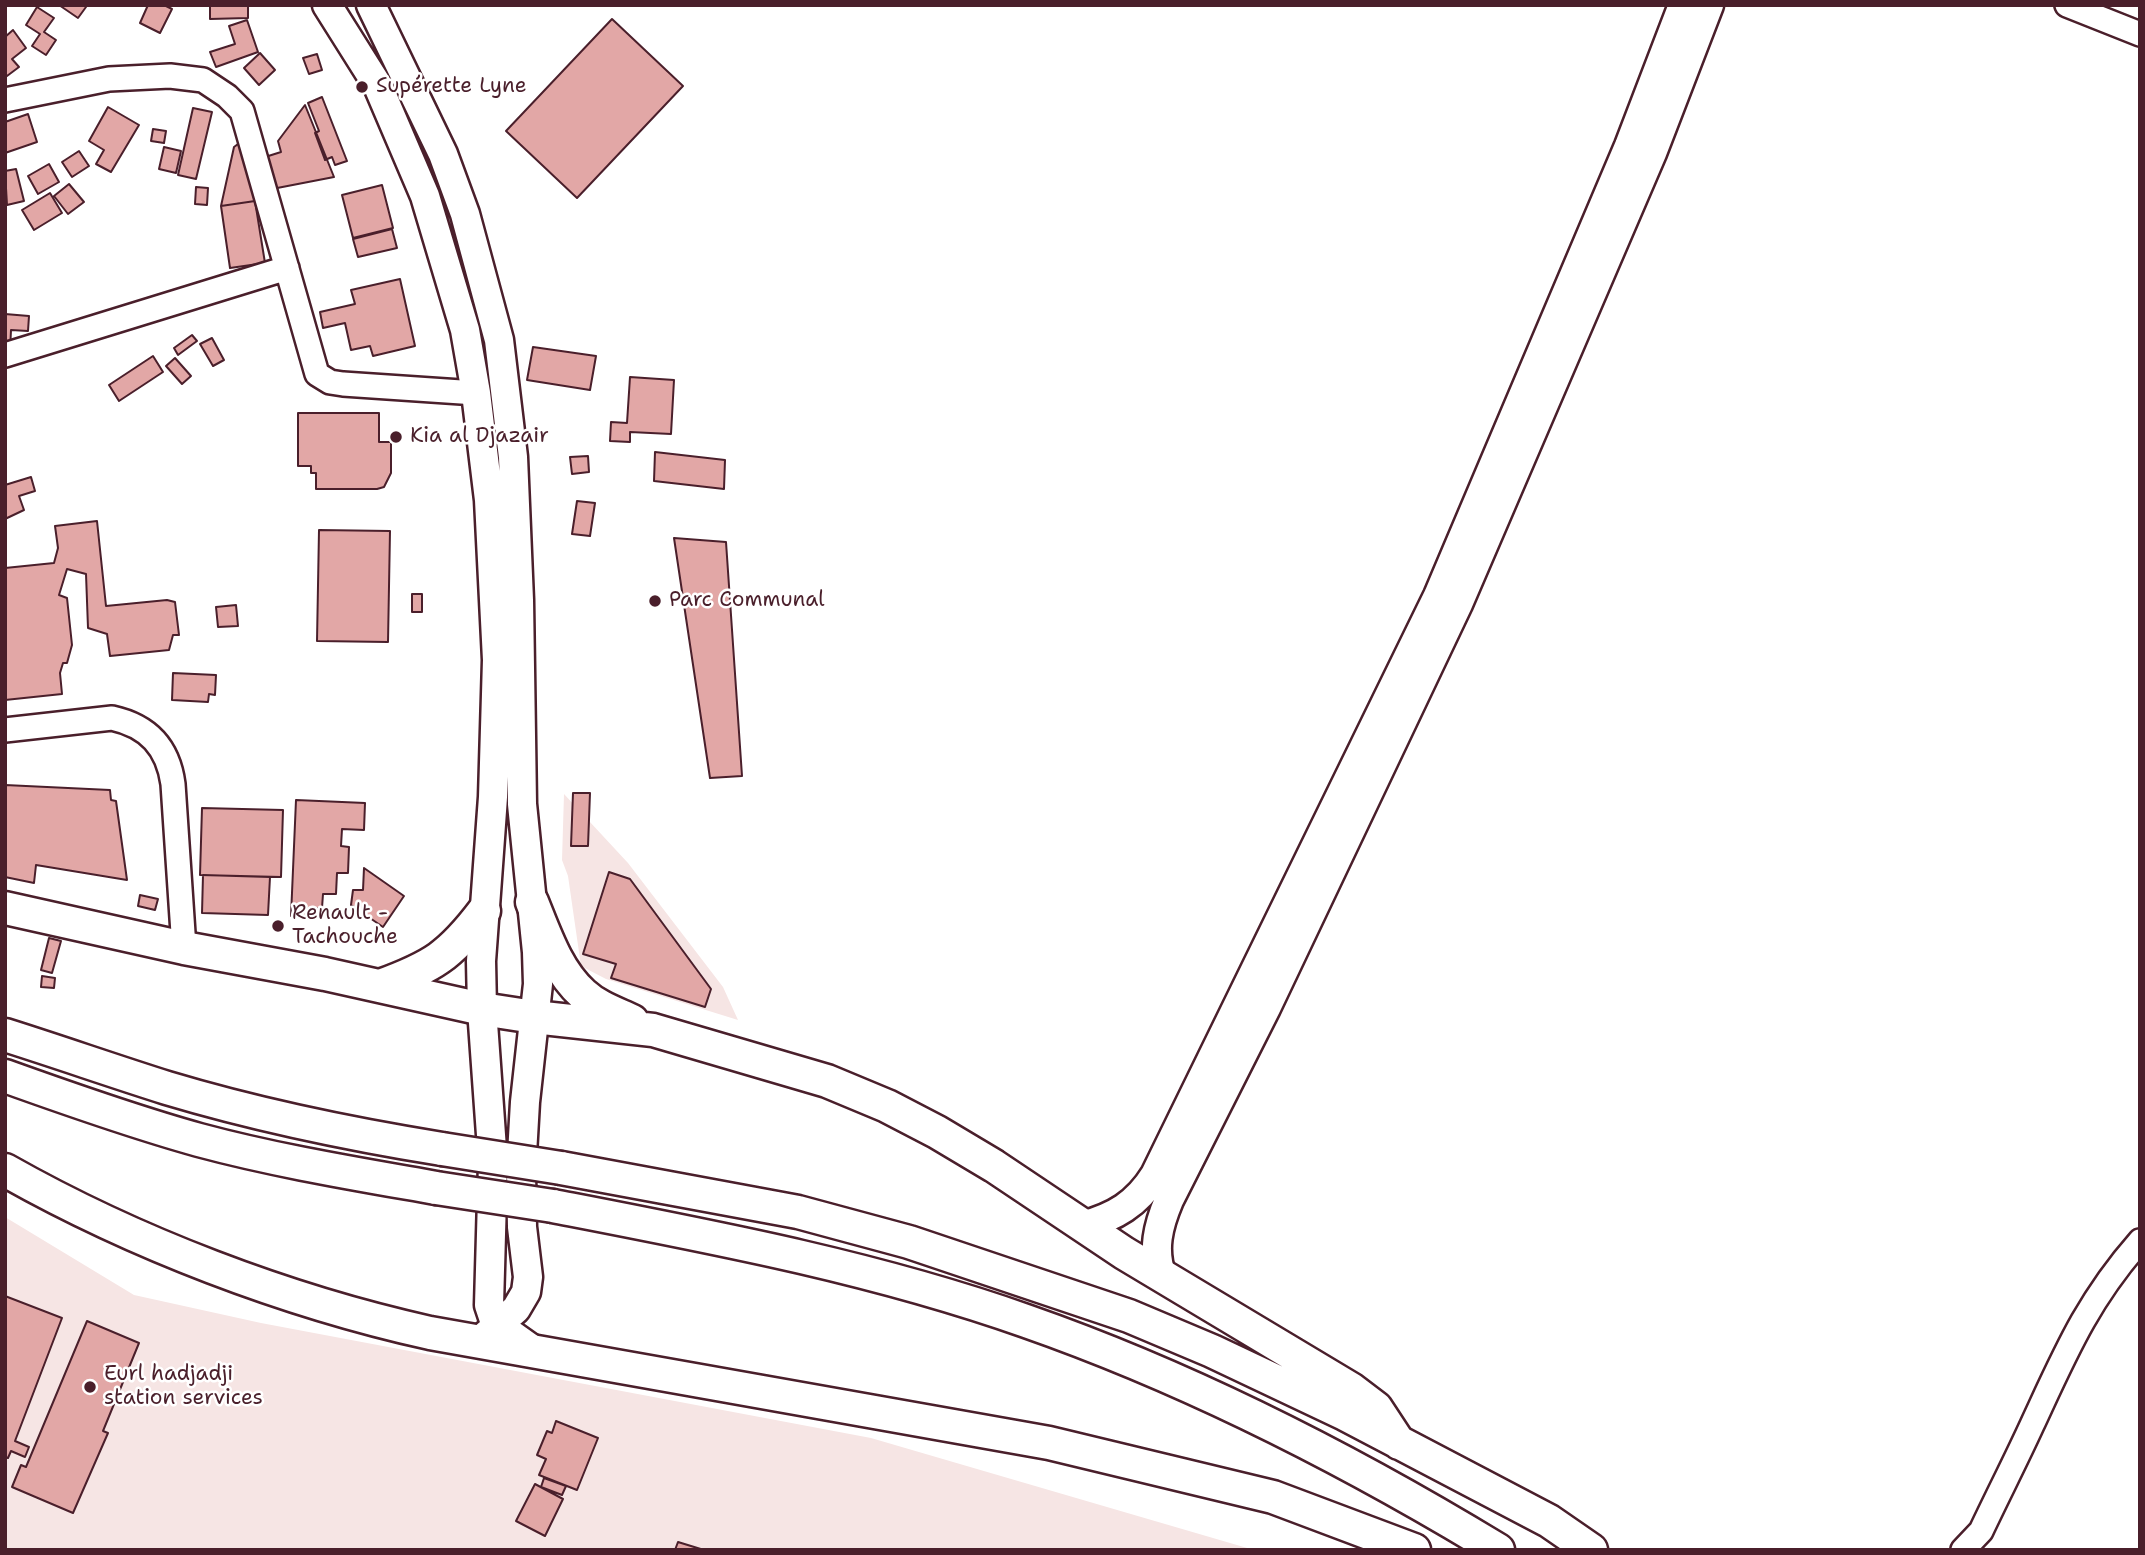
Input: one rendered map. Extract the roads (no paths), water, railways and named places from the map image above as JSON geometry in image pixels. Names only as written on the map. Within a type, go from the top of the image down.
[{"type":"highway","points":[[532,902],[567,976],[582,993],[605,1009],[653,1030],[827,1082],[887,1106],[994,1166],[1162,1277],[1366,1400],[1390,1427],[1399,1443]]},
{"type":"highway","points":[[5,908],[482,1009],[653,1030]]},
{"type":"highway","points":[[380,986],[422,970],[443,957],[465,936],[484,911]]},
{"type":"highway","points":[[5,1035],[168,1088],[372,1138],[561,1168],[798,1212],[909,1242],[984,1266],[1129,1316],[1212,1351],[1345,1414],[1549,1521],[1591,1550]]},
{"type":"highway","points":[[5,1076],[92,1107],[201,1140],[284,1160],[553,1206],[808,1257],[1026,1321],[1154,1371],[1246,1412],[1340,1460],[1498,1550]]},
{"type":"highway","points":[[5,1170],[48,1194],[179,1252],[280,1291],[376,1321],[489,1334],[533,1350],[1049,1443],[1273,1497],[1413,1550]]},
{"type":"main road","points":[[327,5],[378,86],[425,196],[466,330],[476,393],[489,500],[497,660],[493,797],[484,911],[482,1009],[492,1140],[489,1305],[492,1320],[489,1334]]},
{"type":"main road","points":[[371,5],[426,117],[456,190],[484,278],[499,340],[513,457],[522,804],[538,984],[521,1172],[522,1227],[528,1284],[516,1309],[489,1334]]},
{"type":"main road","points":[[377,5],[385,33]]},
{"type":"main road","points":[[1162,1277],[1157,1261],[1161,1219],[1266,1008],[1442,640],[1484,518],[1683,5]]},
{"type":"main road","points":[[1082,1226],[1120,1212],[1146,1190],[1155,1175],[1421,632],[1484,518],[1652,152],[1709,5]]},
{"type":"street","points":[[2067,5],[2140,34]]},
{"type":"street","points":[[5,100],[109,79],[170,76],[203,80],[227,96],[242,111],[317,374],[324,379],[343,384],[476,393]]},
{"type":"street","points":[[5,355],[287,268]]},
{"type":"street","points":[[5,730],[112,718],[135,725],[155,739],[165,752],[171,767],[184,948]]},
{"type":"street","points":[[1963,1550],[1981,1531],[2067,1347],[2089,1308],[2114,1271],[2140,1241]]},
{"type":"place","name":"Supérette Lyne","points":[[362,87]]},
{"type":"place","name":"Kia al Djazair","points":[[396,437]]},
{"type":"place","name":"Parc Communal","points":[[655,601]]},
{"type":"place","name":"Renault - Tachouche","points":[[278,926]]},
{"type":"place","name":"Eurl hadjadji station services","points":[[90,1387]]}]
